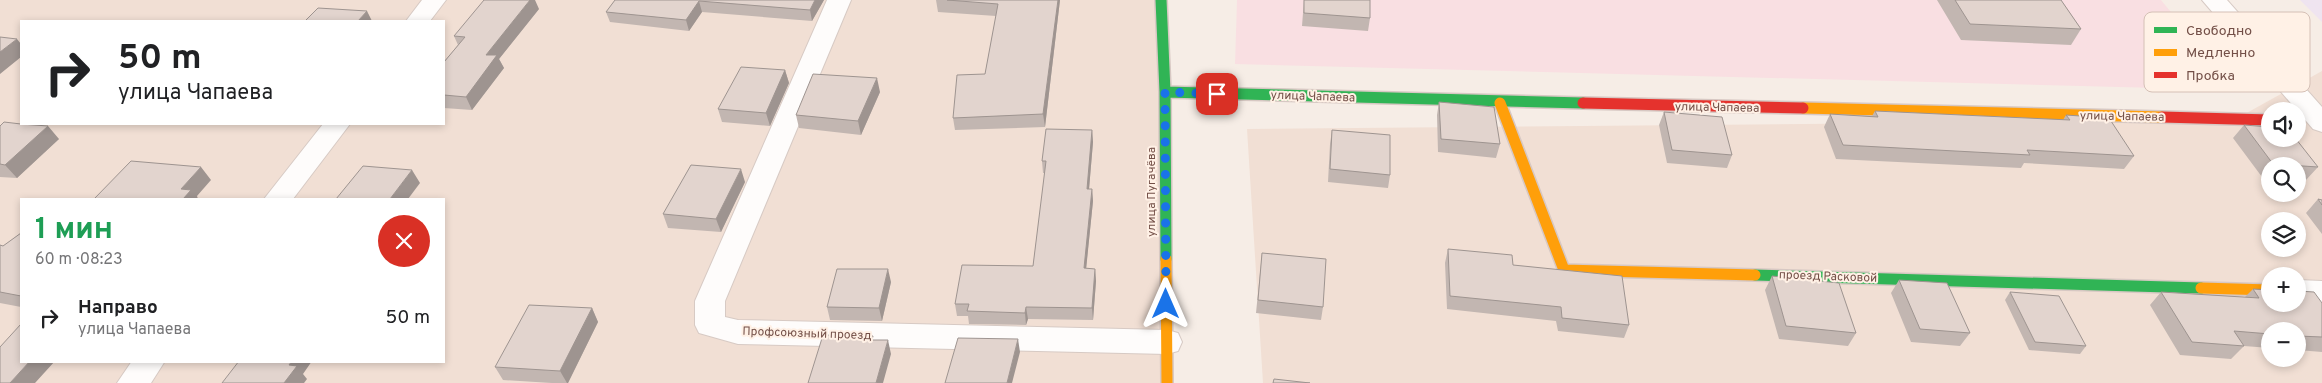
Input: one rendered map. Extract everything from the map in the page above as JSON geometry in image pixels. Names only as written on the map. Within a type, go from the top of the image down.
[{"type":"street","points":[[419,20],[434,0]]},
{"type":"street","name":"Профсоюзный проезд","points":[[839,0],[710,301],[710,325],[738,332],[1167,342]]},
{"type":"street","name":"улица Пугачёва","points":[[1161,0],[1165,92],[1167,383]]},
{"type":"street","points":[[2214,0],[2224,12]]},
{"type":"street","name":"улица Чапаева","points":[[1165,92],[1500,103],[2261,120]]},
{"type":"street","points":[[2291,92],[2316,122]]},
{"type":"street","name":"проезд Расковой","points":[[1500,103],[1564,270],[2261,290]]},
{"type":"street","points":[[279,198],[336,125]]},
{"type":"street","points":[[2306,291],[2322,292]]},
{"type":"street","points":[[133,383],[148,363]]},
{"type":"shaded area","points":[[0,0],[1164,0],[1167,383],[0,383]]},
{"type":"shaded area","points":[[1237,0],[2161,0],[2171,12],[2144,12],[2144,88],[1235,64]]},
{"type":"shaded area","points":[[2300,0],[2322,0],[2322,22]]},
{"type":"shaded area","points":[[2322,71],[2322,383],[1263,383],[1247,129],[2234,120],[2261,105],[2261,147],[2306,147],[2306,102],[2266,102],[2284,92],[2310,92],[2310,78]]},
{"type":"building","points":[[484,0],[530,0],[486,55],[497,55],[466,97],[445,95],[445,61],[465,37],[454,36]]},
{"type":"building","points":[[615,0],[815,0],[810,10],[699,1],[686,20],[606,12]]},
{"type":"building","points":[[947,0],[1058,0],[1043,114],[953,118],[957,75],[985,74],[998,4]]},
{"type":"building","points":[[1304,0],[1370,0],[1370,18],[1304,13]]},
{"type":"building","points":[[1955,0],[2061,0],[2081,29],[1970,24]]},
{"type":"building","points":[[318,8],[367,11],[359,20],[306,20]]},
{"type":"building","points":[[0,37],[17,39],[0,52]]},
{"type":"building","points":[[741,67],[785,70],[766,113],[718,109]]},
{"type":"building","points":[[813,74],[877,78],[858,121],[796,115]]},
{"type":"building","points":[[1439,102],[1494,107],[1500,144],[1441,139]]},
{"type":"building","points":[[1875,111],[2070,120],[2066,115],[2109,118],[2134,156],[2027,150],[2030,155],[1843,145],[1830,114],[1878,117]]},
{"type":"building","points":[[1664,112],[1722,117],[1732,155],[1672,150]]},
{"type":"building","points":[[4,122],[20,125],[48,126],[5,165],[0,164],[0,126]]},
{"type":"building","points":[[2244,125],[2261,126],[2261,147],[2302,147],[2318,167],[2306,166],[2306,157],[2268,157]]},
{"type":"building","points":[[1046,129],[1092,130],[1087,189],[1092,189],[1084,268],[1095,269],[1092,308],[1026,307],[1025,313],[967,311],[969,304],[955,304],[962,265],[1033,266],[1046,161],[1042,161]]},
{"type":"building","points":[[1332,130],[1390,135],[1390,175],[1330,169]]},
{"type":"building","points":[[131,161],[201,167],[181,189],[191,190],[184,198],[95,198]]},
{"type":"building","points":[[691,165],[741,169],[716,219],[663,214]]},
{"type":"building","points":[[363,166],[412,170],[391,198],[337,198]]},
{"type":"building","points":[[20,234],[20,296],[0,292],[0,245],[3,246]]},
{"type":"building","points":[[1448,249],[1512,255],[1513,265],[1622,276],[1629,325],[1562,318],[1561,307],[1450,296]]},
{"type":"building","points":[[1262,253],[1326,259],[1323,307],[1258,300]]},
{"type":"building","points":[[837,269],[888,269],[879,308],[827,307]]},
{"type":"building","points":[[1772,276],[1839,283],[1856,333],[1786,326]]},
{"type":"building","points":[[1899,280],[1947,283],[1970,333],[1920,329]]},
{"type":"building","points":[[2253,289],[2261,289],[2261,312],[2306,312],[2306,292],[2314,292],[2322,303],[2322,337],[2306,336],[2306,322],[2261,322],[2261,333],[2234,331],[2244,346],[2192,342],[2161,292],[2259,298]]},
{"type":"building","points":[[2010,292],[2059,296],[2086,346],[2035,342]]},
{"type":"building","points":[[529,305],[592,308],[560,371],[495,367]]},
{"type":"building","points":[[20,325],[20,363],[28,363],[10,383],[0,383],[0,347]]},
{"type":"building","points":[[823,335],[873,336],[872,340],[888,340],[876,383],[808,383]]},
{"type":"building","points":[[958,338],[1018,339],[1007,383],[945,383]]},
{"type":"building","points":[[237,363],[290,363],[289,365],[297,366],[284,383],[222,383]]},
{"type":"building","points":[[1274,379],[1310,383],[1273,383]]},
{"type":"traffic: fast","points":[[1161,0],[1165,92],[1166,259]]},
{"type":"traffic: fast","points":[[1165,92],[1583,103]]},
{"type":"traffic: fast","points":[[1755,275],[2201,288]]},
{"type":"traffic: slow","points":[[1500,103],[1564,270],[1755,275]]},
{"type":"traffic: slow","points":[[1803,108],[2162,117]]},
{"type":"traffic: slow","points":[[1166,259],[1167,383]]},
{"type":"traffic: slow","points":[[2201,288],[2261,290]]},
{"type":"traffic: jam","points":[[1583,103],[1803,108]]},
{"type":"traffic: jam","points":[[2162,117],[2261,120]]},
{"type":"route","points":[[1166,304],[1165,92],[1217,94]]}]
